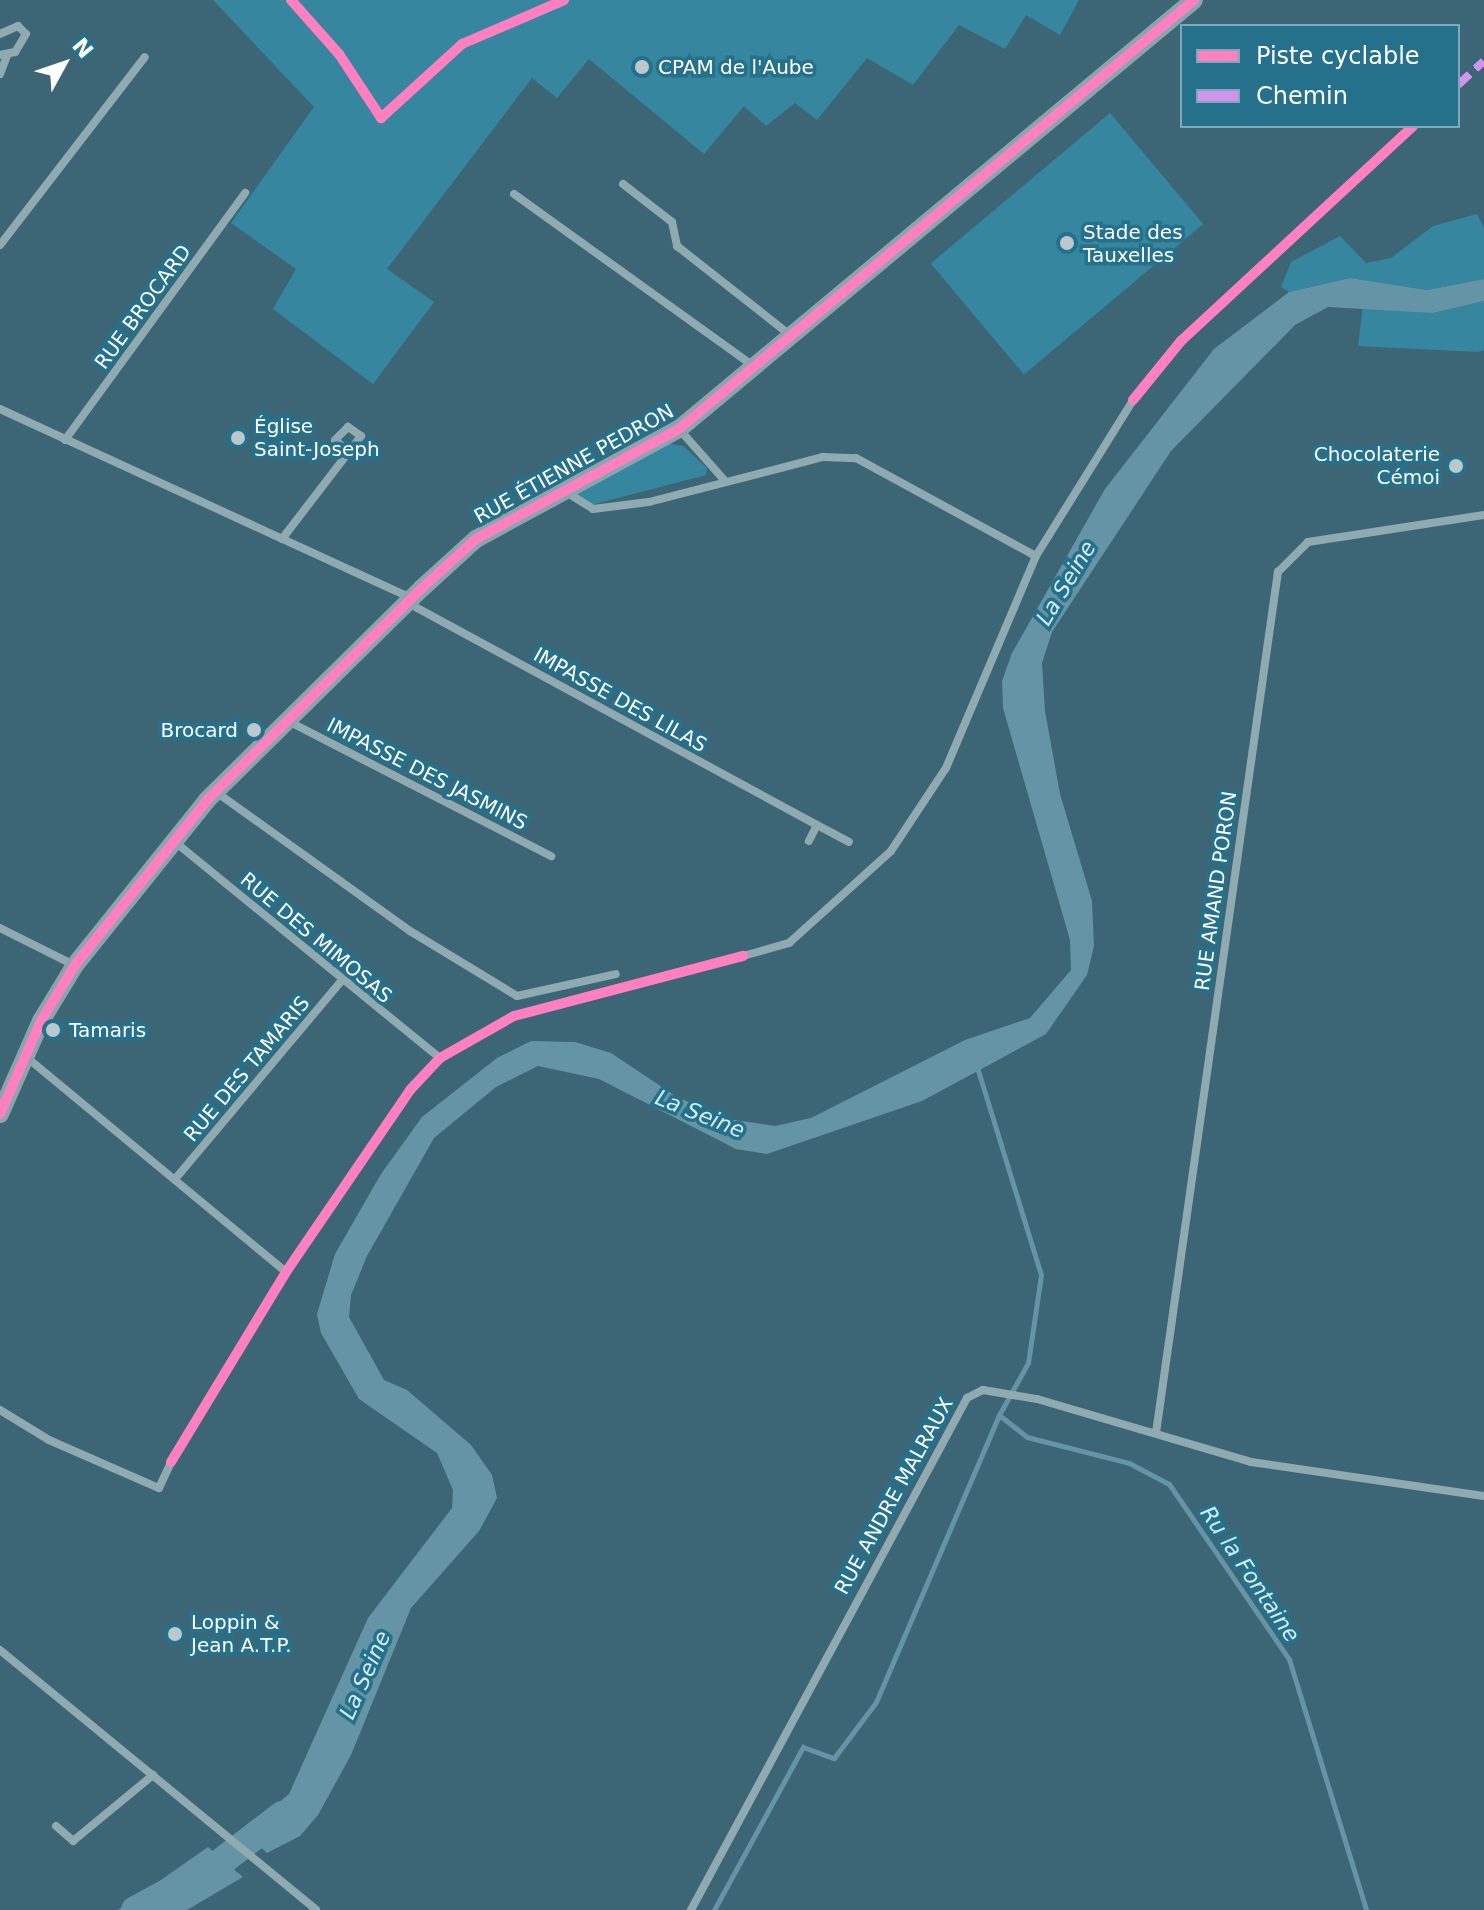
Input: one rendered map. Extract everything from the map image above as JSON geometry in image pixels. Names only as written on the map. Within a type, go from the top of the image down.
[{"type":"street","name":"RUE ÉTIENNE PEDRON","points":[[0,1114],[24,1055],[75,965],[216,792],[409,601],[476,539],[679,429],[1194,0]]},
{"type":"street","points":[[0,34],[18,26],[26,34],[3,56],[0,74]]},
{"type":"street","points":[[0,245],[145,57]]},
{"type":"street","points":[[623,184],[672,222],[677,246],[791,335]]},
{"type":"street","name":"RUE BROCARD","points":[[65,440],[245,193]]},
{"type":"street","points":[[514,194],[754,367]]},
{"type":"street","points":[[743,956],[789,943],[891,851],[946,768],[1036,556],[1133,400]]},
{"type":"street","points":[[0,409],[409,601]]},
{"type":"street","points":[[679,429],[725,481]]},
{"type":"street","points":[[282,539],[349,452]]},
{"type":"street","points":[[564,490],[576,503],[593,509],[823,457],[856,458],[1036,556]]},
{"type":"street","name":"RUE AMAND PORON","points":[[1156,1433],[1278,572],[1308,542],[1484,515]]},
{"type":"street","name":"IMPASSE DES LILAS","points":[[409,601],[849,842]]},
{"type":"street","name":"IMPASSE DES JASMINS","points":[[288,721],[551,856]]},
{"type":"street","points":[[216,792],[410,931],[517,996],[616,974]]},
{"type":"street","points":[[809,841],[817,825]]},
{"type":"street","name":"RUE DES MIMOSAS","points":[[174,842],[440,1058]]},
{"type":"street","points":[[0,928],[75,965]]},
{"type":"street","name":"RUE DES TAMARIS","points":[[176,1178],[342,980]]},
{"type":"street","points":[[24,1055],[286,1272]]},
{"type":"street","name":"RUE ANDRE MALRAUX","points":[[691,1910],[967,1398],[1002,1390],[1251,1462],[1484,1496]]},
{"type":"street","points":[[0,1410],[49,1440],[159,1488],[171,1462]]},
{"type":"street","points":[[0,1650],[316,1910]]},
{"type":"street","points":[[56,1826],[73,1841],[153,1775]]},
{"type":"shaded area","points":[[213,0],[1079,0],[1060,35],[1026,15],[1005,49],[959,25],[913,85],[867,58],[817,120],[795,103],[766,126],[744,106],[704,154],[589,59],[557,98],[532,78],[387,269],[434,302],[373,384],[273,309],[296,269],[231,223],[314,107]]},
{"type":"shaded area","name":"Stade des Tauxelles","points":[[1110,113],[1203,224],[1024,374],[931,263]]},
{"type":"shaded area","points":[[1477,214],[1484,228],[1484,279],[1427,290],[1350,278],[1289,292],[1281,287],[1291,262],[1340,236],[1366,263],[1391,258],[1433,226]]},
{"type":"shaded area","points":[[1484,301],[1484,350],[1358,346],[1363,306],[1433,313]]},
{"type":"shaded area","points":[[666,443],[683,446],[707,468],[706,475],[591,505],[575,496],[579,488]]},
{"type":"water","points":[[1350,278],[1427,290],[1484,279],[1484,301],[1433,313],[1328,307],[1295,325],[1171,451],[1052,632],[1042,663],[1045,711],[1060,794],[1092,901],[1094,946],[1087,975],[1046,1034],[922,1101],[767,1154],[736,1149],[599,1079],[538,1066],[496,1087],[434,1138],[367,1256],[351,1295],[349,1317],[384,1380],[407,1390],[471,1445],[492,1475],[497,1498],[479,1531],[411,1608],[351,1755],[318,1815],[300,1836],[267,1853],[244,1832],[289,1794],[368,1618],[452,1508],[453,1490],[437,1453],[359,1399],[321,1333],[317,1314],[335,1254],[381,1174],[422,1117],[497,1058],[531,1041],[575,1042],[611,1053],[677,1097],[728,1119],[775,1126],[811,1118],[965,1040],[1030,1018],[1071,970],[1070,940],[1003,708],[1002,681],[1012,653],[1105,489],[1214,349],[1289,292]]},
{"type":"water","points":[[208,1847],[243,1877],[187,1910],[118,1910]]},
{"type":"waterway","points":[[714,1910],[803,1747],[834,1758],[876,1702],[999,1415],[1028,1363],[1041,1275],[977,1067]]},
{"type":"waterway","name":"Ru la Fontaine","points":[[999,1415],[1027,1437],[1129,1463],[1169,1484],[1289,1659],[1366,1910]]},
{"type":"waterway","name":"La Seine","points":[[135,1910],[213,1868],[282,1815]]},
{"type":"marked path","points":[[1460,83],[1484,61]]},
{"type":"cycle path","points":[[291,0],[339,54],[381,118],[462,44],[564,0]]},
{"type":"cycle path","points":[[0,1114],[41,1021],[75,965],[207,800],[421,589],[476,539],[679,429],[1194,0]]},
{"type":"cycle path","points":[[1133,400],[1181,341],[1411,128]]},
{"type":"cycle path","points":[[171,1462],[286,1272],[410,1090],[440,1058],[514,1016],[743,956]]},
{"type":"place","name":"CPAM de l'Aube","points":[[642,67]]},
{"type":"place","name":"Stade des Tauxelles","points":[[1067,243]]},
{"type":"place","name":"Église Saint-Joseph","points":[[238,438]]},
{"type":"place","name":"Chocolaterie Cémoi","points":[[1456,466]]},
{"type":"place","name":"Brocard","points":[[254,730]]},
{"type":"place","name":"Tamaris","points":[[53,1030]]},
{"type":"place","name":"Loppin & Jean A.T.P.","points":[[175,1634]]}]
